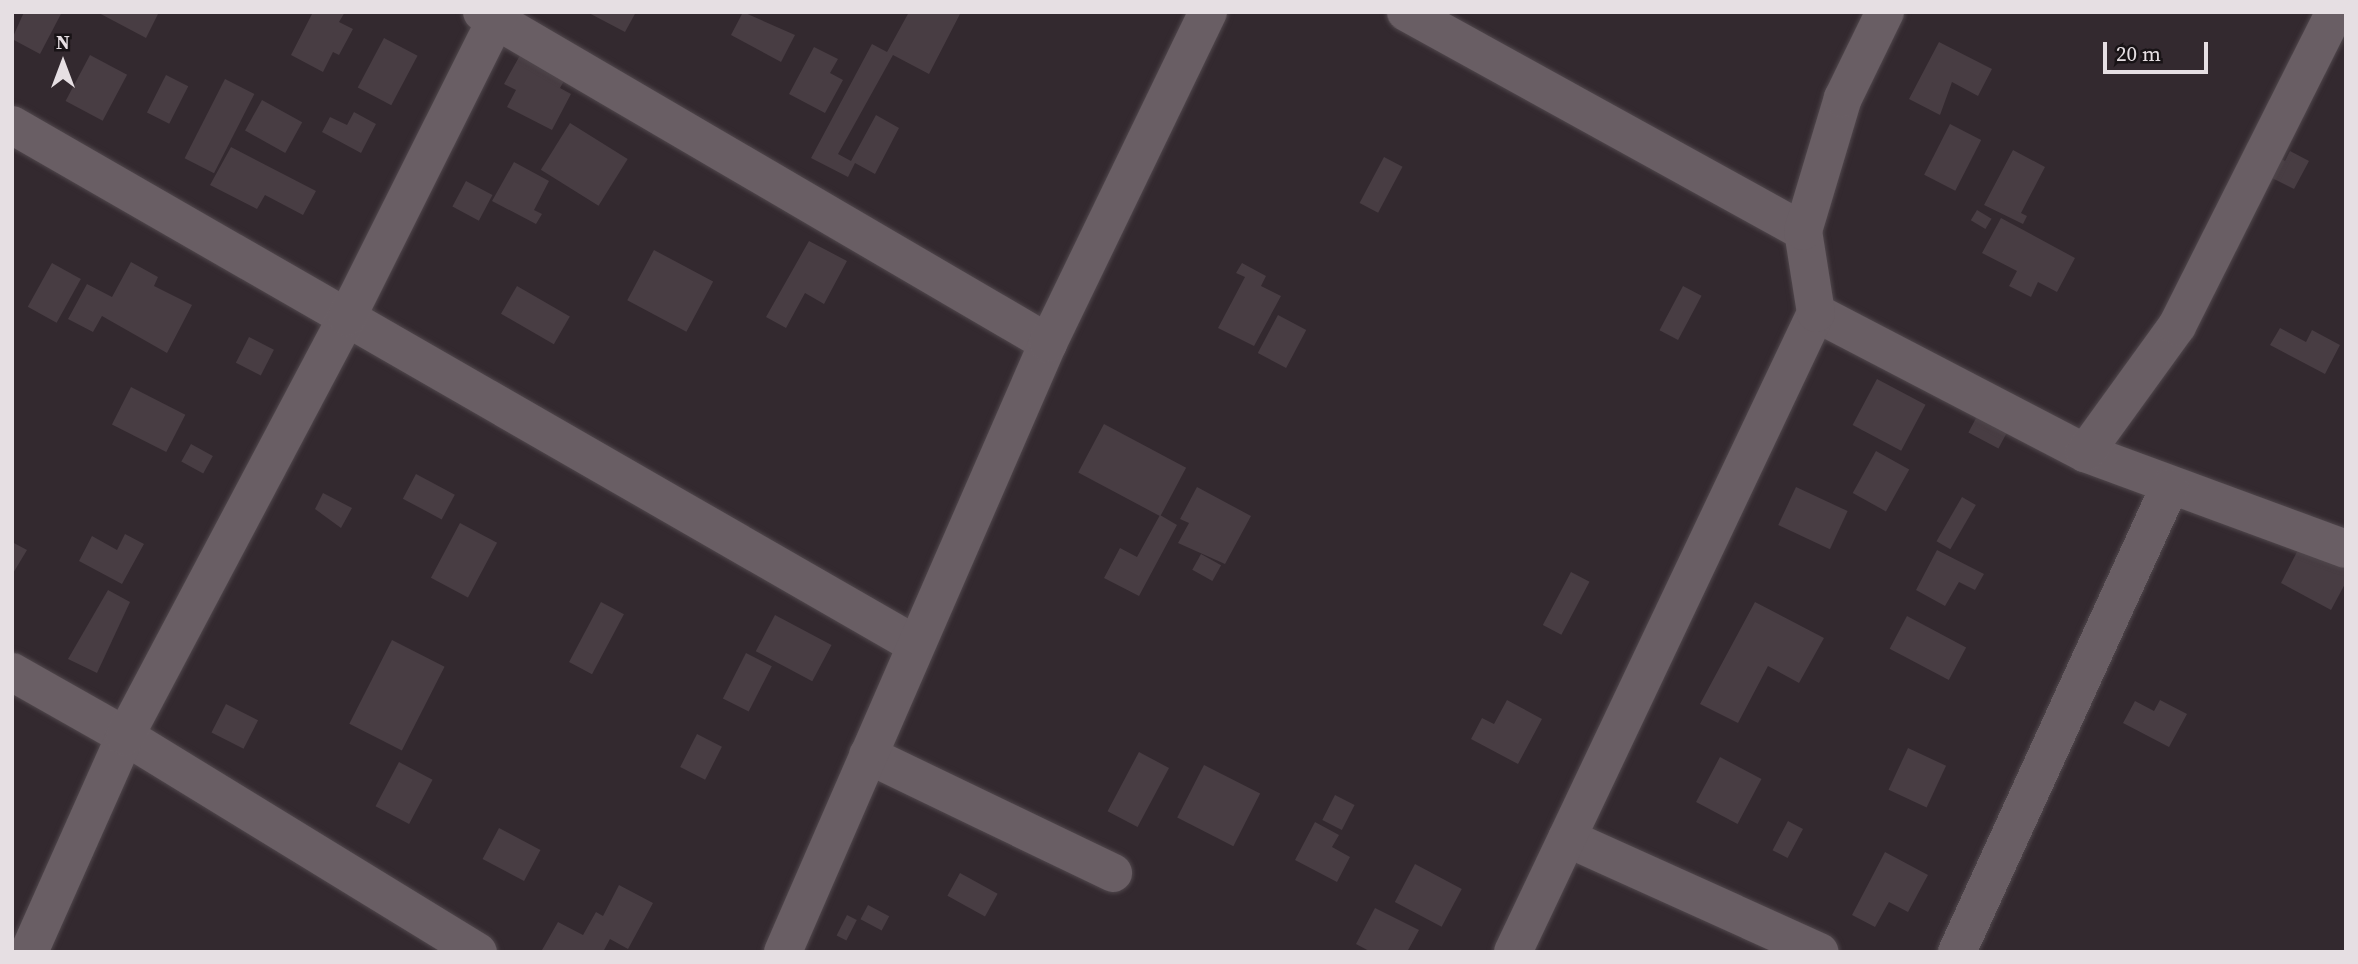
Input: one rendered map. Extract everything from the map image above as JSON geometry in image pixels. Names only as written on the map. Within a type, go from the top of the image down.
[{"type":"street","points":[[783,952],[1048,343],[1208,12]]},
{"type":"street","points":[[1406,12],[1803,231]]},
{"type":"street","points":[[1513,952],[1816,313],[1803,231],[1843,99],[1885,12]]},
{"type":"street","points":[[2084,453],[2177,326],[2335,12]]},
{"type":"street","points":[[29,952],[125,736],[347,317],[493,15],[1048,343]]},
{"type":"street","points":[[12,125],[916,645]]},
{"type":"street","points":[[1816,313],[2084,453],[2169,488],[2346,549]]},
{"type":"street","points":[[1957,952],[2169,488]]},
{"type":"street","points":[[12,673],[125,736],[478,952]]},
{"type":"street","points":[[868,755],[1113,873]]},
{"type":"street","points":[[1567,838],[1819,952]]},
{"type":"building","points":[[24,12],[62,12],[40,54],[12,39]]},
{"type":"building","points":[[97,12],[159,12],[146,38]]},
{"type":"building","points":[[313,12],[345,12],[339,22],[353,29],[339,55],[333,52],[323,72],[291,55]]},
{"type":"building","points":[[587,12],[636,12],[625,32]]},
{"type":"building","points":[[743,12],[795,35],[781,62],[731,35]]},
{"type":"building","points":[[909,12],[960,14],[929,74],[893,55],[838,154],[851,161],[876,115],[899,128],[875,174],[855,163],[848,177],[811,158],[872,44],[887,52]]},
{"type":"building","points":[[384,38],[418,56],[391,105],[358,87]]},
{"type":"building","points":[[1939,42],[1992,69],[1978,96],[1952,82],[1940,115],[1909,99]]},
{"type":"building","points":[[814,47],[838,59],[830,73],[843,80],[825,113],[789,94]]},
{"type":"building","points":[[523,50],[568,74],[560,88],[571,94],[552,130],[507,107],[516,90],[504,84]]},
{"type":"building","points":[[90,55],[127,75],[103,121],[66,101]]},
{"type":"building","points":[[166,75],[188,86],[169,124],[147,112]]},
{"type":"building","points":[[225,79],[254,94],[214,173],[185,158]]},
{"type":"building","points":[[262,100],[302,122],[285,153],[245,131]]},
{"type":"building","points":[[354,112],[376,124],[361,153],[322,132],[330,117],[347,125]]},
{"type":"building","points":[[570,123],[628,159],[599,206],[541,170]]},
{"type":"building","points":[[1950,124],[1981,140],[1955,191],[1924,175]]},
{"type":"building","points":[[231,147],[316,191],[303,215],[265,195],[257,209],[210,185]]},
{"type":"building","points":[[2013,150],[2045,167],[2021,213],[2027,216],[2023,224],[1984,205]]},
{"type":"building","points":[[2290,151],[2309,161],[2294,189],[2266,175],[2276,156],[2285,161]]},
{"type":"building","points":[[1384,157],[1403,167],[1378,213],[1360,203]]},
{"type":"building","points":[[514,162],[549,181],[534,210],[542,214],[536,224],[492,201]]},
{"type":"building","points":[[466,181],[492,195],[479,221],[452,207]]},
{"type":"building","points":[[1977,210],[1992,219],[1985,229],[1971,220]]},
{"type":"building","points":[[2001,218],[2075,258],[2057,292],[2038,282],[2031,297],[2009,286],[2017,271],[1982,253]]},
{"type":"building","points":[[809,241],[847,261],[824,304],[805,293],[786,328],[766,317]]},
{"type":"building","points":[[654,250],[713,281],[686,332],[627,300]]},
{"type":"building","points":[[131,262],[158,277],[154,286],[192,305],[167,353],[102,316],[93,332],[68,319],[87,284],[112,297]]},
{"type":"building","points":[[52,263],[81,279],[57,323],[28,307]]},
{"type":"building","points":[[1242,263],[1266,276],[1261,286],[1281,296],[1254,346],[1218,328],[1245,277],[1236,273]]},
{"type":"building","points":[[517,286],[570,316],[554,344],[501,314]]},
{"type":"building","points":[[1683,286],[1702,296],[1678,340],[1660,330]]},
{"type":"building","points":[[1278,315],[1306,330],[1286,368],[1258,353]]},
{"type":"building","points":[[2280,328],[2306,342],[2312,330],[2340,345],[2325,374],[2270,345]]},
{"type":"building","points":[[249,337],[274,350],[261,376],[236,363]]},
{"type":"building","points":[[1877,379],[1926,405],[1901,451],[1853,425]]},
{"type":"building","points":[[131,387],[185,415],[166,452],[112,424]]},
{"type":"building","points":[[1982,407],[2012,423],[1998,449],[1968,433]]},
{"type":"building","points":[[1104,424],[1186,468],[1160,516],[1078,473]]},
{"type":"building","points":[[191,444],[213,456],[203,474],[181,461]]},
{"type":"building","points":[[1876,451],[1909,469],[1886,511],[1853,493]]},
{"type":"building","points":[[416,474],[455,495],[442,519],[403,499]]},
{"type":"building","points":[[1197,487],[1251,516],[1225,564],[1178,543],[1189,523],[1180,519]]},
{"type":"building","points":[[1796,487],[1848,511],[1830,549],[1778,525]]},
{"type":"building","points":[[323,493],[352,508],[341,528],[315,509]]},
{"type":"building","points":[[1962,497],[1976,505],[1950,549],[1936,541]]},
{"type":"building","points":[[1160,515],[1177,525],[1139,596],[1104,578],[1120,548],[1137,557]]},
{"type":"building","points":[[460,523],[497,543],[468,597],[431,578]]},
{"type":"building","points":[[125,534],[144,544],[122,584],[79,561],[92,536],[117,550]]},
{"type":"building","points":[[12,542],[27,550],[12,575]]},
{"type":"building","points":[[2300,546],[2346,570],[2346,582],[2331,610],[2281,583]]},
{"type":"building","points":[[1937,550],[1984,574],[1975,590],[1959,582],[1945,606],[1916,590]]},
{"type":"building","points":[[1201,554],[1221,565],[1212,581],[1192,570]]},
{"type":"building","points":[[1571,572],[1590,582],[1561,635],[1543,625]]},
{"type":"building","points":[[108,590],[130,602],[97,673],[68,659]]},
{"type":"building","points":[[601,602],[624,614],[592,674],[569,662]]},
{"type":"building","points":[[1755,602],[1824,638],[1799,683],[1768,666],[1738,723],[1700,704]]},
{"type":"building","points":[[775,615],[832,645],[812,681],[756,651]]},
{"type":"building","points":[[1907,616],[1966,647],[1949,680],[1890,649]]},
{"type":"building","points":[[392,640],[445,667],[402,751],[349,724]]},
{"type":"building","points":[[746,653],[772,666],[749,712],[723,698]]},
{"type":"building","points":[[1507,700],[1542,719],[1518,764],[1471,739],[1482,718],[1494,724]]},
{"type":"building","points":[[2160,700],[2187,714],[2169,747],[2123,723],[2135,701],[2154,711]]},
{"type":"building","points":[[226,704],[258,720],[244,749],[211,733]]},
{"type":"building","points":[[697,734],[722,747],[705,780],[680,767]]},
{"type":"building","points":[[1908,748],[1946,766],[1927,807],[1889,790]]},
{"type":"building","points":[[1139,752],[1169,768],[1138,827],[1108,811]]},
{"type":"building","points":[[1720,757],[1761,779],[1738,824],[1696,802]]},
{"type":"building","points":[[399,762],[433,780],[409,824],[376,806]]},
{"type":"building","points":[[1204,765],[1260,794],[1233,846],[1177,818]]},
{"type":"building","points":[[1335,795],[1355,805],[1342,830],[1322,820]]},
{"type":"building","points":[[1788,821],[1803,829],[1788,858],[1773,850]]},
{"type":"building","points":[[1315,822],[1339,835],[1332,847],[1350,857],[1337,882],[1295,860]]},
{"type":"building","points":[[499,828],[540,850],[524,881],[483,859]]},
{"type":"building","points":[[1885,852],[1928,875],[1908,912],[1889,902],[1875,927],[1852,915]]},
{"type":"building","points":[[1415,864],[1462,889],[1442,927],[1395,902]]},
{"type":"building","points":[[960,873],[998,894],[985,917],[947,896]]},
{"type":"building","points":[[619,885],[653,903],[628,949],[610,939],[603,952],[542,950],[558,922],[583,935],[596,912],[603,916]]},
{"type":"building","points":[[868,905],[889,916],[882,930],[860,919]]},
{"type":"building","points":[[1375,908],[1419,930],[1407,952],[1371,952],[1356,944]]},
{"type":"building","points":[[847,915],[857,920],[846,940],[837,935]]}]
